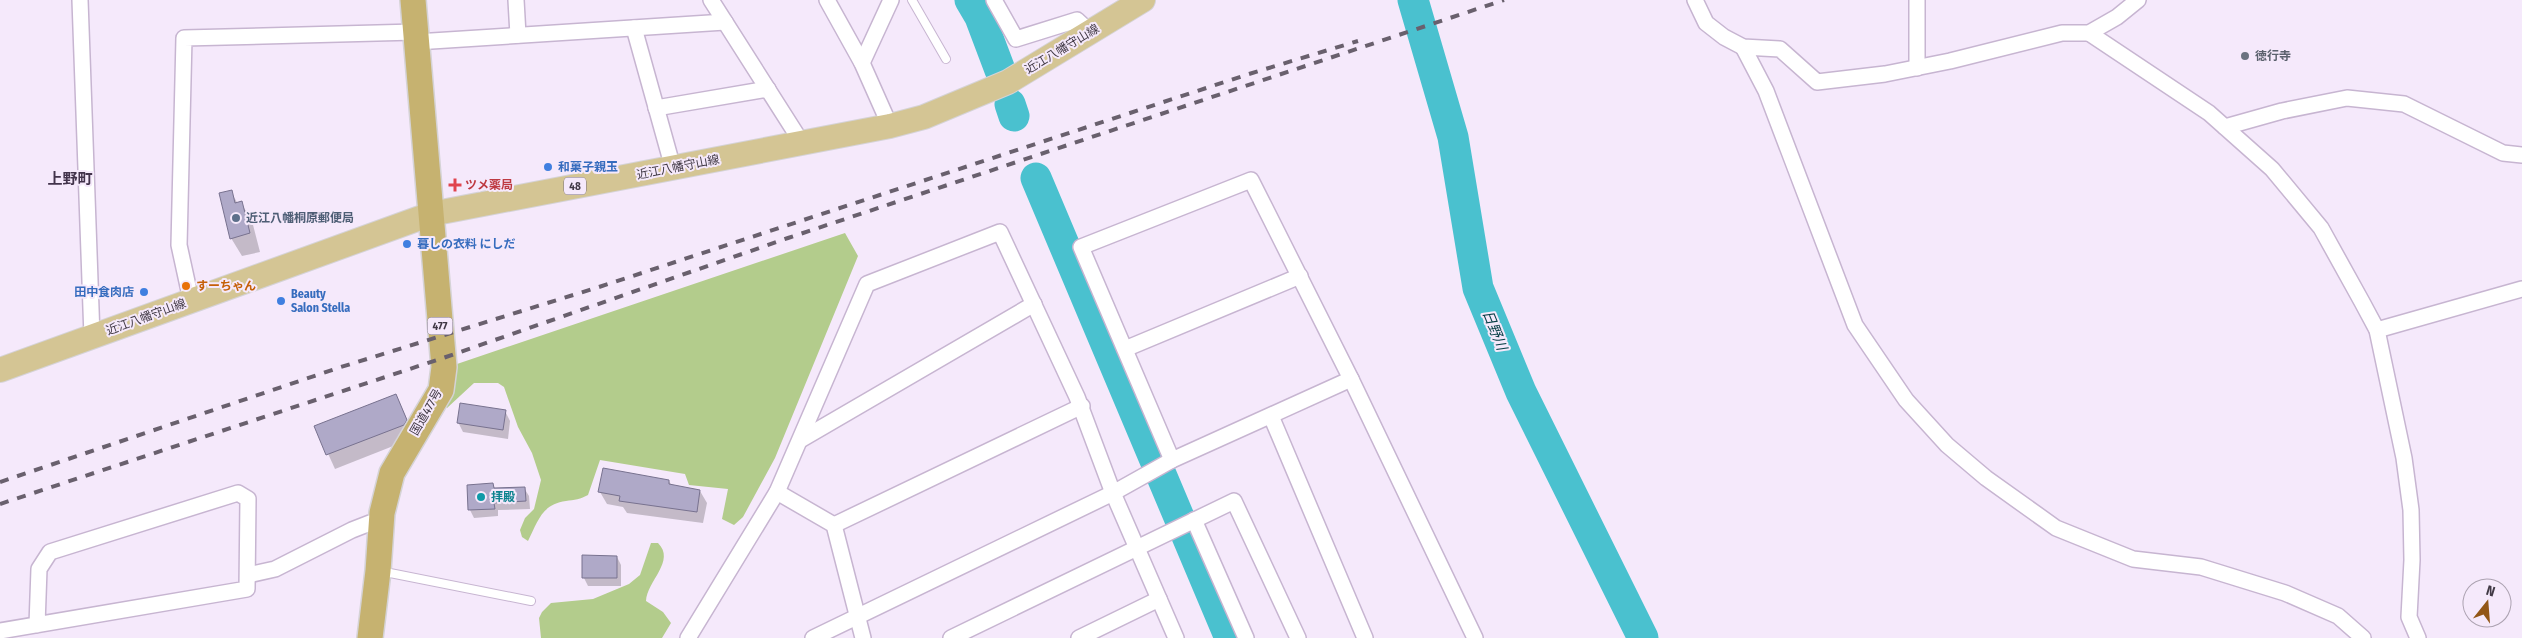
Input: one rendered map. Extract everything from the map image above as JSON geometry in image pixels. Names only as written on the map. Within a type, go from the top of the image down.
[{"type":"highway","name":"国道477号","points":[[370,638],[378,571],[381,522],[392,473],[441,390],[444,366],[413,0]]},
{"type":"main road","name":"近江八幡守山線","points":[[0,370],[431,214],[890,126],[924,117],[1008,82],[1143,0]]},
{"type":"street","points":[[80,0],[92,337]]},
{"type":"street","points":[[516,0],[518,35]]},
{"type":"street","points":[[711,0],[802,143]]},
{"type":"street","points":[[827,0],[862,63],[890,126]]},
{"type":"street","points":[[862,63],[892,0]]},
{"type":"street","points":[[1695,0],[1706,24],[1743,47],[1780,49],[1817,82],[1917,68],[2062,34],[2088,33],[2117,17],[2138,0]]},
{"type":"street","points":[[1917,0],[1917,68]]},
{"type":"street","points":[[997,1],[1016,39],[1077,20],[1090,32]]},
{"type":"street","points":[[190,300],[179,245],[184,38],[518,35],[725,22]]},
{"type":"street","points":[[634,28],[673,168]]},
{"type":"street","points":[[2088,33],[2209,113],[2272,169],[2321,228],[2377,330],[2404,458],[2411,510],[2412,560],[2409,617],[2418,638]]},
{"type":"street","points":[[1743,47],[1766,91],[1855,325],[1906,400],[1947,445],[1986,478],[2056,528],[2133,559],[2201,567],[2285,593],[2338,616],[2363,638]]},
{"type":"street","points":[[656,108],[768,89]]},
{"type":"street","points":[[2225,127],[2282,111],[2347,98],[2404,104],[2503,153],[2522,155]]},
{"type":"street","points":[[1168,463],[1125,349],[1081,247],[1251,180],[1351,379],[1475,638]]},
{"type":"street","points":[[688,638],[777,492],[802,439],[867,284],[1000,232],[1082,406],[1114,493],[1176,638]]},
{"type":"street","points":[[1125,349],[1300,276]]},
{"type":"street","points":[[2377,330],[2522,289]]},
{"type":"street","points":[[802,439],[1034,304]]},
{"type":"street","points":[[813,638],[1114,493],[1168,463],[1351,379]]},
{"type":"street","points":[[834,525],[1082,406]]},
{"type":"street","points":[[1271,416],[1365,638]]},
{"type":"street","points":[[777,492],[834,525],[863,638]]},
{"type":"street","points":[[0,631],[37,625],[247,589],[248,499],[238,493],[50,552],[39,569],[37,625]]},
{"type":"street","points":[[951,638],[1234,501],[1298,638]]},
{"type":"street","points":[[248,574],[275,569],[370,522],[381,522]]},
{"type":"street","points":[[1186,524],[1246,638]]},
{"type":"street","points":[[1079,638],[1159,599]]},
{"type":"lane","points":[[912,0],[946,58]]},
{"type":"lane","points":[[378,571],[531,600]]},
{"type":"green space","points":[[845,233],[858,256],[775,458],[743,517],[734,525],[722,519],[728,489],[689,485],[685,474],[600,460],[588,495],[551,506],[538,520],[528,541],[522,537],[520,530],[525,518],[534,509],[541,480],[532,453],[518,427],[504,387],[498,383],[474,383],[447,408],[442,402],[457,364]]},
{"type":"green space","points":[[651,543],[658,543],[663,550],[664,557],[646,601],[663,612],[671,623],[662,638],[541,638],[539,618],[551,603],[593,599],[629,584],[640,575]]},
{"type":"building","name":"近江八幡桐原郵便局","points":[[232,190],[235,203],[242,201],[250,233],[230,239],[219,193]]},
{"type":"building","points":[[396,394],[407,420],[404,425],[326,455],[314,426]]},
{"type":"building","points":[[460,403],[506,410],[503,430],[457,423]]},
{"type":"building","points":[[603,468],[669,480],[669,484],[700,490],[697,512],[619,501],[620,496],[598,492]]},
{"type":"building","points":[[493,483],[494,488],[525,487],[526,501],[494,503],[495,509],[468,510],[467,485]]},
{"type":"building","points":[[582,555],[617,556],[617,578],[582,578]]},
{"type":"waterway","points":[[970,0],[980,17],[1000,70]]},
{"type":"waterway","name":"日野川","points":[[1413,0],[1453,137],[1478,288],[1521,392],[1643,638]]},
{"type":"waterway","points":[[1010,104],[1014,116]]},
{"type":"waterway","points":[[1036,178],[1230,638]]},
{"type":"railway","points":[[0,504],[443,358],[788,238],[1504,0]]},
{"type":"railway","points":[[0,482],[341,367],[599,287],[1249,74],[1358,41]]},
{"type":"place","name":"徳行寺","points":[[2245,56]]},
{"type":"place","name":"和菓子親玉","points":[[548,167]]},
{"type":"place","name":"ツメ薬局","points":[[455,185]]},
{"type":"place","name":"近江八幡桐原郵便局","points":[[236,218]]},
{"type":"place","name":"暮しの衣料 にしだ","points":[[407,244]]},
{"type":"place","name":"すーちゃん","points":[[186,286]]},
{"type":"place","name":"田中食肉店","points":[[144,292]]},
{"type":"place","name":"Beauty Salon Stella","points":[[281,301]]},
{"type":"place","name":"拝殿","points":[[481,497]]},
{"type":"district","name":"上野町","points":[[70,179]]}]
